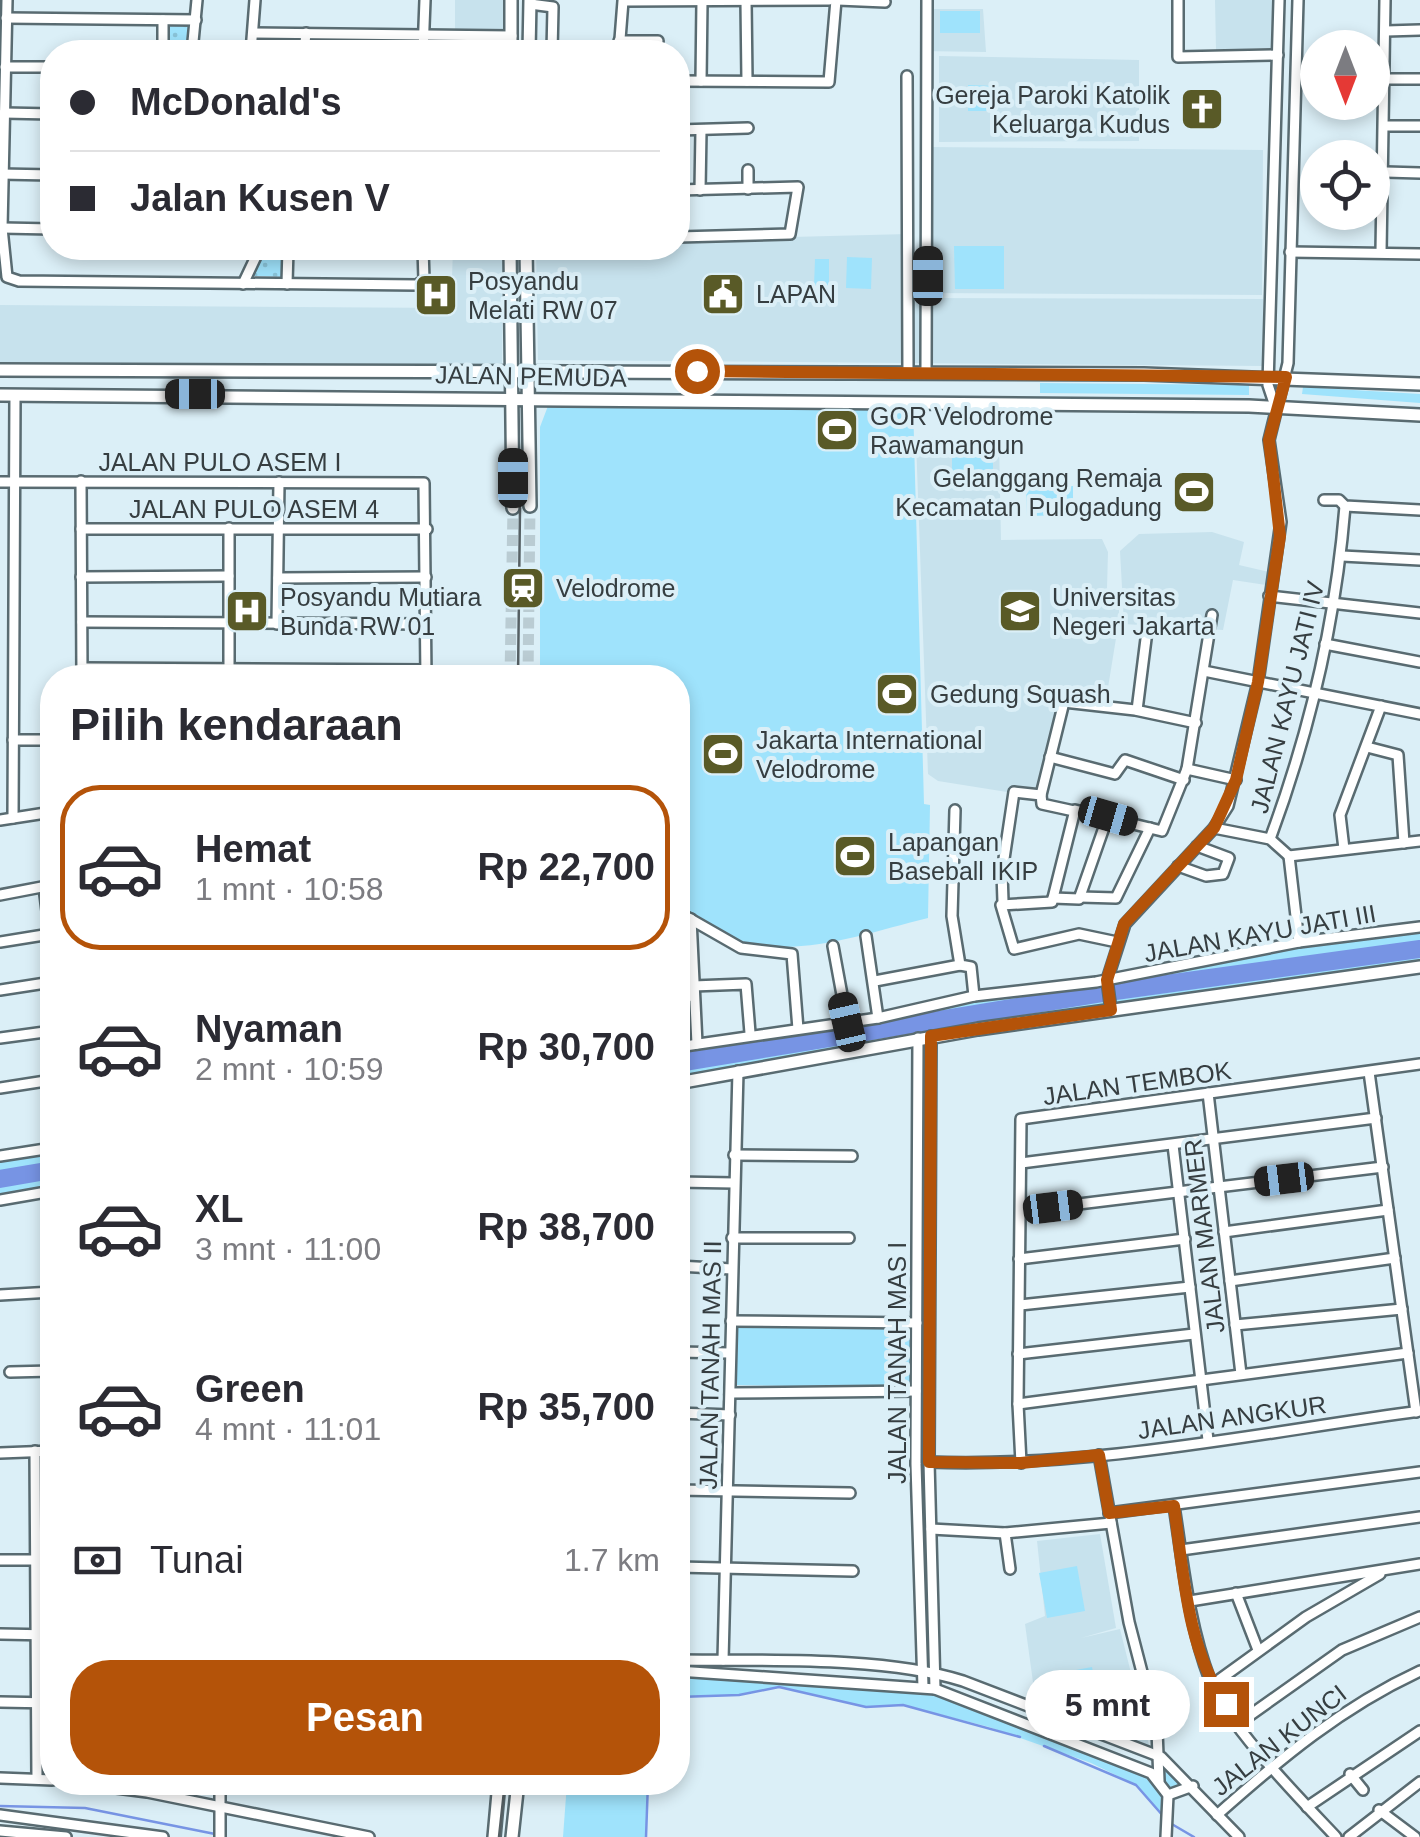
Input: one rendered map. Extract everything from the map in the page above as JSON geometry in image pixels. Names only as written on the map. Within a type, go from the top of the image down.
[{"type":"main road","points":[[511,0],[512,40]]},
{"type":"main road","points":[[530,2],[530,40]]},
{"type":"main road","points":[[510,260],[508,370],[512,397],[513,508]]},
{"type":"main road","points":[[526,260],[530,506]]},
{"type":"main road","points":[[231,368],[231,394]]},
{"type":"main road","name":"JALAN PEMUDA","points":[[0,370],[231,368],[1268,376],[1420,384]]},
{"type":"main road","name":"JALAN PEMUDA","points":[[0,395],[1275,406],[1420,415]]},
{"type":"main road","points":[[690,1081],[1111,1007],[1420,967]]},
{"type":"main road","points":[[494,1837],[499,1795]]},
{"type":"main road","points":[[512,1837],[517,1795]]},
{"type":"street","points":[[7,0],[2,174],[4,273],[19,281],[420,284],[422,260]]},
{"type":"street","points":[[194,40],[197,0]]},
{"type":"street","points":[[253,40],[254,0]]},
{"type":"street","points":[[424,40],[425,0]]},
{"type":"street","points":[[620,40],[624,0],[829,0]]},
{"type":"street","points":[[746,0],[747,82]]},
{"type":"street","points":[[690,81],[829,82],[837,0],[885,2]]},
{"type":"street","points":[[926,373],[928,0]]},
{"type":"street","points":[[1178,0],[1178,58],[1278,56]]},
{"type":"street","points":[[1275,406],[1268,376],[1280,81],[1279,0]]},
{"type":"street","points":[[1111,1007],[1107,981],[1117,942],[1134,911],[1214,828],[1236,780],[1258,682],[1281,522],[1269,440],[1275,406],[1286,377],[1298,0]]},
{"type":"street","points":[[1385,0],[1386,30]]},
{"type":"street","points":[[701,81],[702,1]]},
{"type":"street","points":[[530,2],[553,7],[552,40]]},
{"type":"street","points":[[6,18],[196,20]]},
{"type":"street","points":[[163,20],[164,40]]},
{"type":"street","points":[[1390,30],[1420,30]]},
{"type":"street","points":[[254,33],[512,36]]},
{"type":"street","points":[[305,40],[306,33]]},
{"type":"street","points":[[5,67],[40,67]]},
{"type":"street","points":[[907,76],[911,344],[908,373]]},
{"type":"street","points":[[1390,78],[1420,79]]},
{"type":"street","points":[[1280,81],[1297,82]]},
{"type":"street","points":[[4,113],[40,114]]},
{"type":"street","points":[[1386,120],[1386,140]]},
{"type":"street","points":[[1386,126],[1420,126]]},
{"type":"street","points":[[690,130],[748,128]]},
{"type":"street","points":[[700,190],[701,130]]},
{"type":"street","points":[[909,143],[927,141]]},
{"type":"street","points":[[748,170],[748,189]]},
{"type":"street","points":[[1390,172],[1420,173]]},
{"type":"street","points":[[2,174],[40,175]]},
{"type":"street","points":[[1276,185],[1291,185]]},
{"type":"street","points":[[690,190],[798,188],[790,234],[690,236]]},
{"type":"street","points":[[2,228],[40,229]]},
{"type":"street","points":[[1381,252],[1382,230]]},
{"type":"street","points":[[1290,252],[1420,254]]},
{"type":"street","points":[[243,284],[254,260]]},
{"type":"street","points":[[287,284],[288,260]]},
{"type":"street","points":[[911,344],[927,344]]},
{"type":"street","points":[[13,818],[15,396]]},
{"type":"street","points":[[81,481],[83,665]]},
{"type":"street","name":"JALAN PULO ASEM I","points":[[0,482],[427,485],[427,529]]},
{"type":"street","points":[[278,624],[279,482]]},
{"type":"street","points":[[1324,500],[1342,501],[1345,506],[1420,510]]},
{"type":"street","name":"JALAN KAYU JATI IV","points":[[1270,838],[1296,766],[1335,606],[1345,506]]},
{"type":"street","points":[[229,528],[229,665]]},
{"type":"street","name":"JALAN PULO ASEM 4","points":[[80,529],[427,529]]},
{"type":"street","points":[[426,665],[427,529]]},
{"type":"street","points":[[1342,556],[1420,560]]},
{"type":"street","points":[[81,577],[229,576]]},
{"type":"street","points":[[278,578],[426,577]]},
{"type":"street","points":[[1269,596],[1420,614]]},
{"type":"street","points":[[1196,723],[1138,710],[1064,702],[1042,804],[1164,828],[1187,768],[1196,723],[1212,615]]},
{"type":"street","points":[[82,622],[426,624]]},
{"type":"street","points":[[1138,710],[1147,631]]},
{"type":"street","points":[[1325,644],[1420,662]]},
{"type":"street","points":[[1204,671],[1315,690],[1420,714]]},
{"type":"street","points":[[0,674],[13,674]]},
{"type":"street","points":[[1344,850],[1340,815],[1381,706]]},
{"type":"street","points":[[13,740],[40,740]]},
{"type":"street","points":[[1367,747],[1398,755],[1404,843]]},
{"type":"street","points":[[1050,758],[1115,774],[1125,760],[1184,780]]},
{"type":"street","points":[[1187,768],[1236,780]]},
{"type":"street","points":[[1041,795],[1014,792],[1002,872],[1014,949],[1078,934],[1117,942]]},
{"type":"street","points":[[955,810],[952,916],[960,965]]},
{"type":"street","points":[[1004,902],[1050,903],[1054,898],[1074,811]]},
{"type":"street","points":[[0,820],[40,814]]},
{"type":"street","points":[[1080,898],[1108,816]]},
{"type":"street","points":[[1054,898],[1116,898],[1150,828]]},
{"type":"street","name":"JALAN KAYU JATI IV","points":[[1214,828],[1270,838],[1289,856]]},
{"type":"street","points":[[1299,942],[1289,856],[1420,840]]},
{"type":"street","points":[[1178,866],[1200,875],[1223,874],[1229,858],[1197,846]]},
{"type":"street","points":[[0,895],[40,888]]},
{"type":"street","points":[[691,920],[697,1044]]},
{"type":"street","points":[[691,920],[741,948],[792,954],[798,1029]]},
{"type":"street","name":"JALAN KAYU JATI III","points":[[690,1045],[878,1018],[974,996],[1107,981],[1299,942],[1420,927]]},
{"type":"street","points":[[0,942],[40,936]]},
{"type":"street","points":[[866,936],[878,1018]]},
{"type":"street","points":[[833,946],[847,1022]]},
{"type":"street","points":[[875,982],[960,965],[972,969],[974,996]]},
{"type":"street","points":[[0,990],[40,984]]},
{"type":"street","points":[[690,993],[746,984],[750,1034]]},
{"type":"street","points":[[0,1038],[40,1032]]},
{"type":"street","name":"JALAN TANAH MAS I","points":[[923,1687],[916,1323],[925,1038]]},
{"type":"street","name":"JALAN TANAH MAS I","points":[[925,1038],[935,1690]]},
{"type":"street","name":"JALAN TEMBOK","points":[[1021,1463],[1018,1354],[1022,1118],[1420,1064]]},
{"type":"street","name":"JALAN TANAH MAS II","points":[[723,1660],[738,1071]]},
{"type":"street","points":[[1370,1072],[1418,1412]]},
{"type":"street","points":[[0,1088],[40,1082]]},
{"type":"street","name":"JALAN MARMER","points":[[1208,1093],[1241,1374]]},
{"type":"street","points":[[1021,1164],[1376,1118]]},
{"type":"street","points":[[1173,1146],[1208,1440]]},
{"type":"street","points":[[0,1156],[40,1150]]},
{"type":"street","points":[[734,1155],[852,1156]]},
{"type":"street","points":[[1021,1212],[1382,1167]]},
{"type":"street","points":[[690,1182],[734,1182]]},
{"type":"street","points":[[0,1200],[40,1193]]},
{"type":"street","points":[[1224,1232],[1388,1210]]},
{"type":"street","points":[[732,1238],[849,1238]]},
{"type":"street","points":[[1019,1259],[1185,1239]]},
{"type":"street","points":[[1230,1281],[1395,1258]]},
{"type":"street","points":[[690,1267],[732,1269]]},
{"type":"street","points":[[1020,1305],[1190,1287]]},
{"type":"street","points":[[0,1295],[40,1293]]},
{"type":"street","points":[[1235,1325],[1402,1308]]},
{"type":"street","points":[[731,1321],[916,1323]]},
{"type":"street","points":[[1018,1354],[1194,1334]]},
{"type":"street","points":[[690,1352],[730,1353]]},
{"type":"street","points":[[1018,1404],[1408,1353]]},
{"type":"street","points":[[10,1372],[40,1371]]},
{"type":"street","points":[[731,1393],[916,1392]]},
{"type":"street","name":"JALAN ANGKUR","points":[[929,1462],[1021,1463],[1418,1412]]},
{"type":"street","points":[[690,1413],[730,1414]]},
{"type":"street","points":[[35,1451],[33,1635],[37,1778]]},
{"type":"street","points":[[0,1453],[40,1451]]},
{"type":"street","points":[[1099,1455],[1161,1756],[1159,1781]]},
{"type":"street","points":[[931,1529],[1005,1533],[1420,1472]]},
{"type":"street","points":[[690,1490],[850,1493]]},
{"type":"street","points":[[1174,1506],[1190,1601],[1212,1685],[1272,1767],[1336,1837]]},
{"type":"street","points":[[1180,1550],[1420,1517]]},
{"type":"street","points":[[1005,1533],[1010,1570]]},
{"type":"street","points":[[0,1560],[40,1560]]},
{"type":"street","points":[[1190,1601],[1420,1564]]},
{"type":"street","points":[[690,1568],[853,1571]]},
{"type":"street","points":[[1212,1685],[1258,1650],[1386,1570]]},
{"type":"street","points":[[1236,1593],[1258,1650]]},
{"type":"street","points":[[1239,1723],[1342,1650],[1420,1616]]},
{"type":"street","points":[[0,1634],[40,1635]]},
{"type":"street","points":[[690,1660],[937,1673],[1161,1756],[1239,1837]]},
{"type":"street","name":"JALAN KUNCI","points":[[1217,1815],[1351,1706],[1420,1671]]},
{"type":"street","points":[[690,1672],[935,1690],[1140,1766],[1159,1781],[1168,1797],[1166,1837]]},
{"type":"street","points":[[0,1702],[40,1702]]},
{"type":"street","points":[[1307,1807],[1350,1774],[1420,1731]]},
{"type":"street","points":[[1350,1774],[1363,1790]]},
{"type":"street","points":[[0,1778],[40,1778]]},
{"type":"street","points":[[1349,1837],[1420,1782]]},
{"type":"street","points":[[1168,1797],[1193,1786]]},
{"type":"street","points":[[157,1795],[219,1813],[369,1837]]},
{"type":"street","points":[[220,1795],[220,1837]]},
{"type":"street","points":[[1379,1810],[1415,1837]]},
{"type":"street","points":[[0,1815],[163,1837]]},
{"type":"street","points":[[19,1834],[20,1815]]},
{"type":"street","points":[[0,1831],[66,1837]]},
{"type":"shaded area","points":[[455,0],[504,0],[503,40],[455,40]]},
{"type":"shaded area","points":[[1215,0],[1272,0],[1272,48],[1216,50]]},
{"type":"shaded area","points":[[920,9],[983,9],[986,52],[920,51]]},
{"type":"shaded area","points":[[940,11],[980,11],[980,33],[940,33]]},
{"type":"shaded area","points":[[164,22],[191,23],[190,40],[163,40]]},
{"type":"shaded area","points":[[939,56],[1139,60],[1139,141],[939,142]]},
{"type":"shaded area","points":[[968,85],[997,86],[997,111],[968,111]]},
{"type":"shaded area","points":[[928,147],[1263,150],[1262,295],[927,293]]},
{"type":"shaded area","points":[[908,234],[909,298],[1263,299],[1264,366],[538,360],[536,260],[690,260],[690,240]]},
{"type":"shaded area","points":[[954,246],[1004,246],[1004,289],[955,289]]},
{"type":"shaded area","points":[[847,257],[872,258],[871,289],[846,288]]},
{"type":"shaded area","points":[[815,259],[829,259],[829,286],[814,286]]},
{"type":"shaded area","points":[[257,260],[285,260],[286,277],[250,276]]},
{"type":"shaded area","points":[[453,260],[503,260],[502,367],[0,364],[0,305],[451,308]]},
{"type":"shaded area","points":[[1040,383],[1249,385],[1249,395],[1040,393]]},
{"type":"shaded area","points":[[1303,387],[1420,394],[1420,403],[1302,394]]},
{"type":"shaded area","points":[[551,398],[913,403],[924,804],[930,805],[928,918],[795,947],[750,944],[690,920],[690,665],[540,665],[540,427]]},
{"type":"shaded area","name":"Universitas Negeri Jakarta","points":[[916,440],[999,441],[1001,540],[1102,539],[1108,552],[1107,588],[1119,602],[1119,620],[1105,706],[1062,699],[1038,797],[938,781],[928,774]]},
{"type":"shaded area","points":[[952,452],[993,452],[993,489],[952,489]]},
{"type":"shaded area","points":[[1026,486],[1073,486],[1073,515],[1027,516]]},
{"type":"shaded area","points":[[1212,532],[1244,542],[1239,565],[1269,572],[1266,585],[1233,580],[1223,630],[1124,624],[1120,551],[1139,534]]},
{"type":"shaded area","points":[[1420,927],[1420,968],[978,1029],[690,1081],[690,1045],[974,996],[1037,991],[1299,942]]},
{"type":"shaded area","points":[[40,1150],[40,1193],[0,1200],[0,1156]]},
{"type":"shaded area","points":[[735,1325],[913,1328],[912,1388],[734,1385]]},
{"type":"shaded area","points":[[1100,1534],[1116,1628],[1081,1638],[1120,1629],[1149,1745],[1036,1704],[1025,1624],[1045,1616],[1037,1541]]},
{"type":"shaded area","points":[[1077,1566],[1085,1611],[1047,1618],[1039,1573]]},
{"type":"shaded area","points":[[1092,1667],[1099,1702],[1073,1707],[1065,1672]]},
{"type":"shaded area","points":[[690,1672],[923,1687],[1158,1780],[1161,1757],[1193,1786],[1173,1790],[1166,1821],[1136,1785],[1091,1763],[989,1727],[903,1705],[866,1707],[779,1687],[739,1695],[690,1697]]},
{"type":"shaded area","points":[[566,1795],[648,1795],[646,1837],[563,1837]]},
{"type":"waterway","points":[[690,1061],[1108,992],[1420,949]]},
{"type":"waterway","points":[[0,1179],[40,1172]]},
{"type":"waterway","points":[[690,1697],[739,1695],[779,1687],[866,1707],[903,1705],[1020,1737]]},
{"type":"waterway","points":[[1044,1746],[1136,1785],[1164,1817]]},
{"type":"waterway","points":[[646,1837],[648,1795]]},
{"type":"waterway","points":[[0,1806],[85,1808],[215,1834]]},
{"type":"waterway","points":[[1170,1823],[1194,1837]]},
{"type":"tunnel","points":[[528,665],[530,506]]},
{"type":"tunnel","points":[[510,665],[513,508]]},
{"type":"tram line","points":[[518,665],[520,508]]},
{"type":"tram line","points":[[499,1837],[504,1795]]},
{"type":"place","name":"Gereja Paroki Katolik Keluarga Kudus","points":[[1202,109]]},
{"type":"place","name":"LAPAN","points":[[723,294]]},
{"type":"place","name":"Posyandu Melati RW 07","points":[[436,295]]},
{"type":"place","name":"GOR Velodrome Rawamangun","points":[[837,430]]},
{"type":"place","name":"Gelanggang Remaja Kecamatan Pulogadung","points":[[1194,492]]},
{"type":"place","name":"Velodrome","points":[[523,588]]},
{"type":"place","name":"Posyandu Mutiara Bunda RW 01","points":[[247,611]]},
{"type":"place","name":"Universitas Negeri Jakarta","points":[[1020,611]]},
{"type":"place","name":"Gedung Squash","points":[[897,694]]},
{"type":"place","name":"Jakarta International Velodrome","points":[[723,754]]},
{"type":"place","name":"Lapangan Baseball IKIP","points":[[855,856]]},
{"type":"route","points":[[697,371],[1286,377],[1283,394],[1275,406],[1269,440],[1280,536],[1258,682],[1228,806],[1214,828],[1124,924],[1107,980],[1111,1010],[931,1036],[929,1462],[1021,1463],[1099,1455],[1109,1513],[1174,1506],[1200,1646],[1212,1685],[1226,1704]]}]
